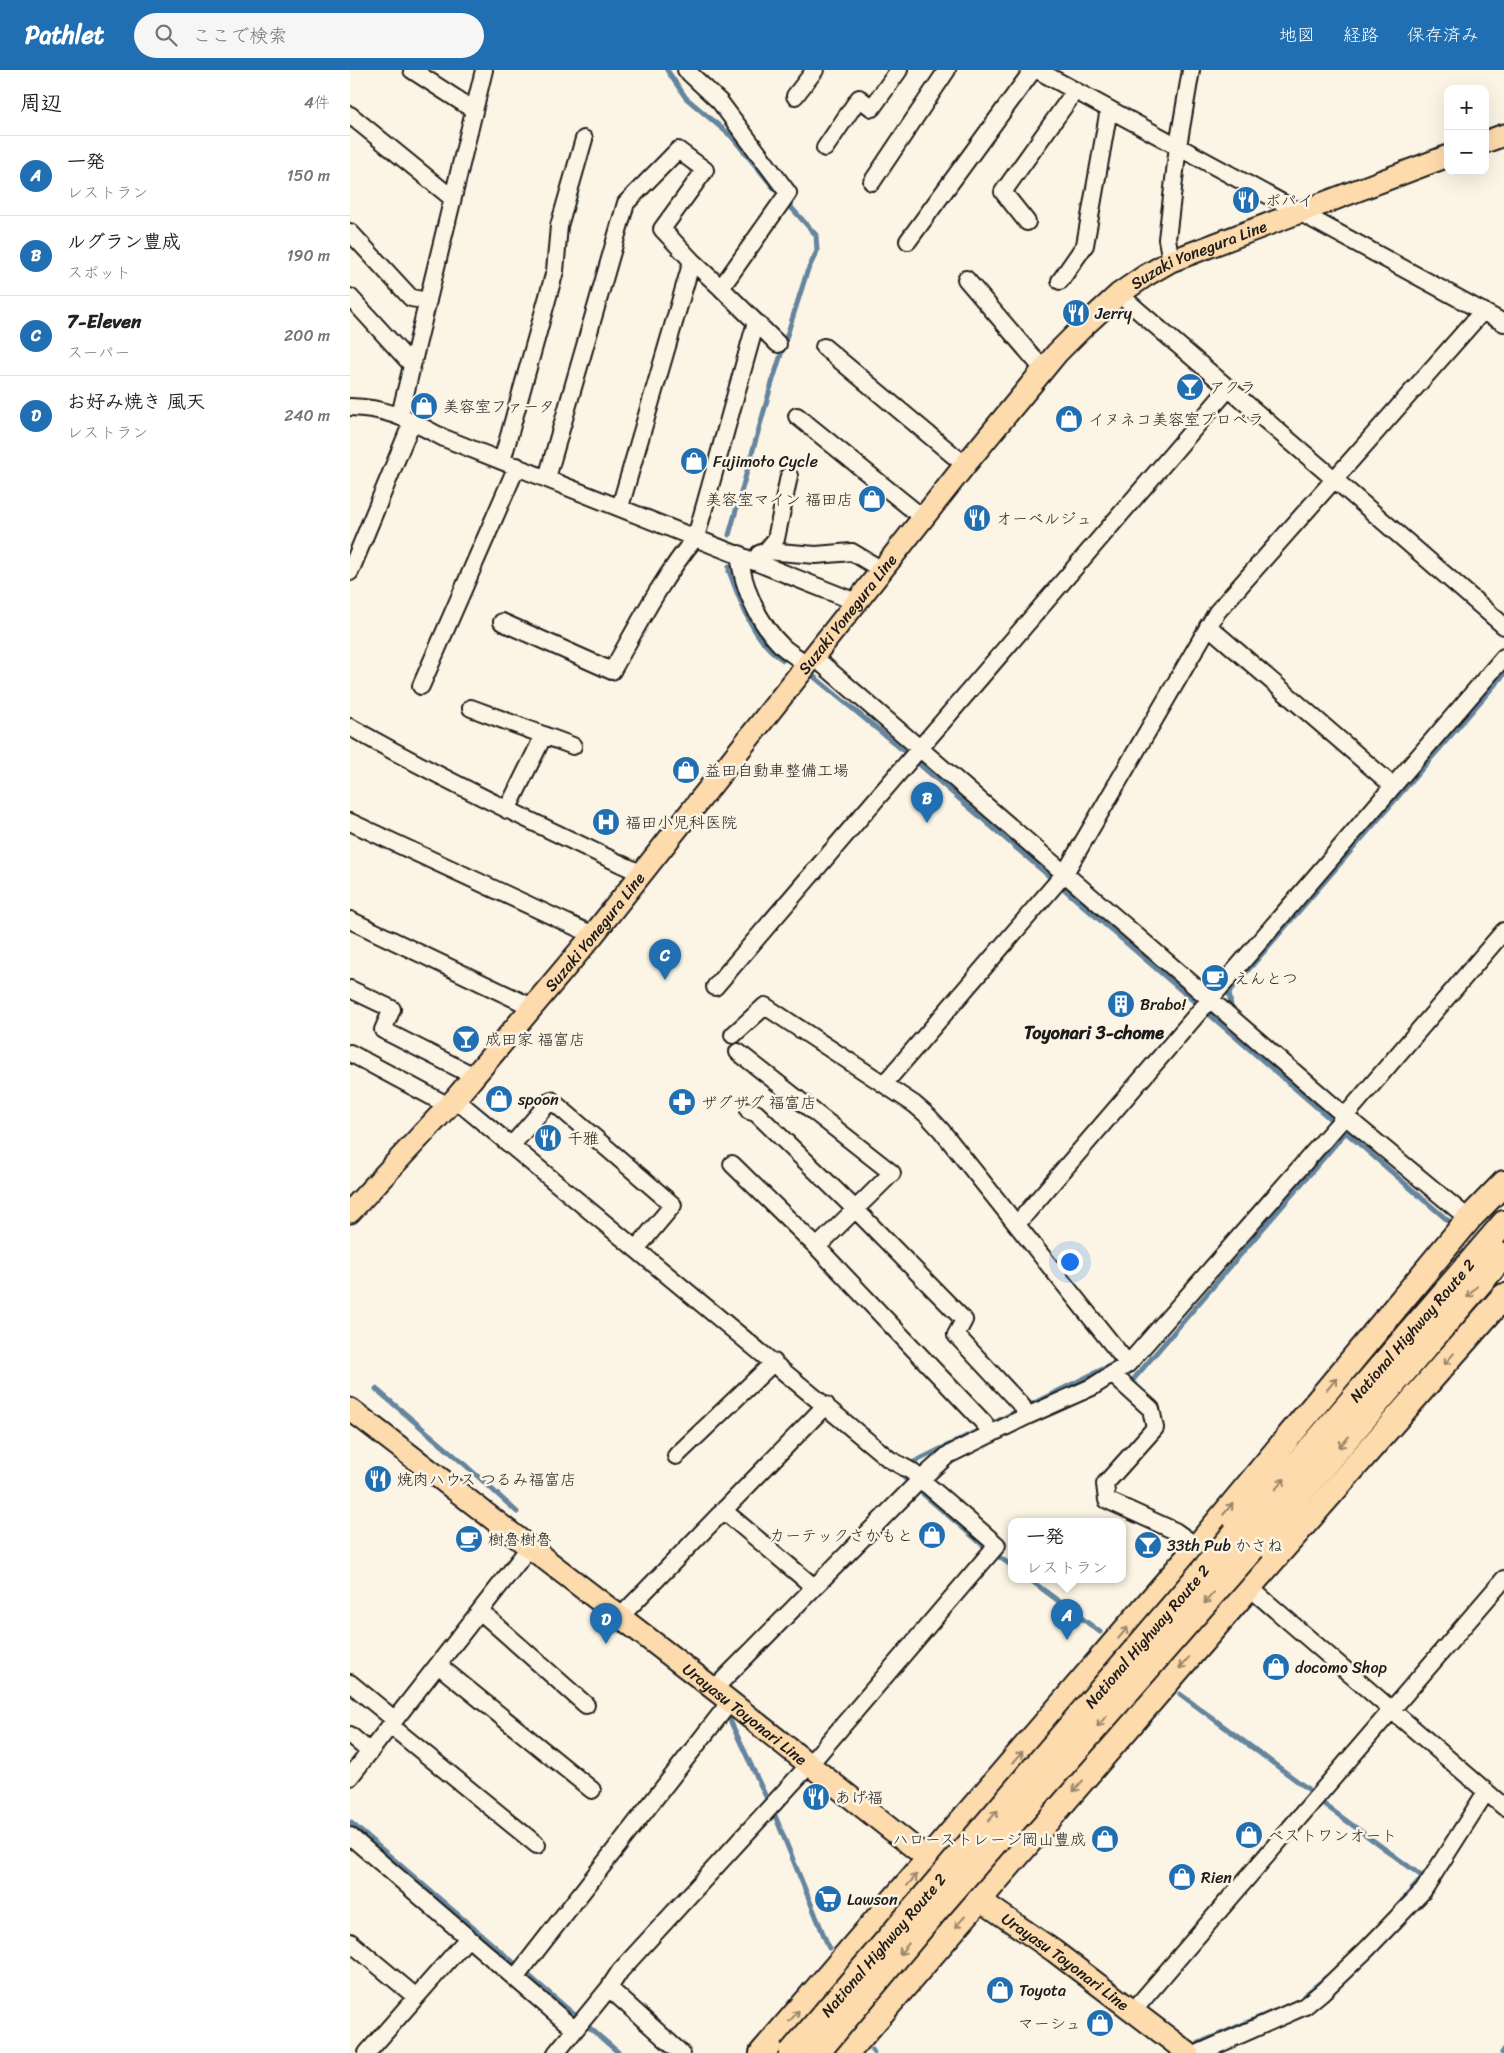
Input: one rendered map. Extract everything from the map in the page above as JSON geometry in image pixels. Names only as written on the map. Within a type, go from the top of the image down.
[{"type":"highway","points":[[762,2053],[1197,1547],[1469,1219],[1504,1183]]},
{"type":"highway","points":[[1317,1441],[1382,1342],[1504,1200]]},
{"type":"highway","name":"National Highway Route 2","points":[[817,2053],[1244,1541],[1317,1441],[1504,1223]]},
{"type":"highway","name":"National Highway Route 2","points":[[791,2053],[1244,1541],[1504,1255]]},
{"type":"highway","points":[[848,2053],[1250,1586],[1504,1296]]},
{"type":"main road","points":[[1489,141],[1504,135]]},
{"type":"main road","name":"Suzaki Yonegura Line","points":[[354,1200],[452,1103],[593,935],[965,465],[1043,370],[1084,325],[1119,294],[1171,261],[1444,157]]},
{"type":"main road","name":"Urayasu Toyonari Line","points":[[350,1409],[722,1695],[980,1900],[1054,1951],[1188,2053]]},
{"type":"street","points":[[412,70],[474,110]]},
{"type":"street","points":[[350,572],[354,548],[406,418],[412,365],[484,70]]},
{"type":"street","points":[[686,70],[720,102],[788,193],[720,288]]},
{"type":"street","points":[[795,96],[815,70]]},
{"type":"street","points":[[825,148],[859,98],[872,108],[899,70]]},
{"type":"street","points":[[872,182],[947,70]]},
{"type":"street","points":[[908,241],[1035,70],[1504,323]]},
{"type":"street","points":[[1171,261],[1167,239],[1178,146],[1191,70]]},
{"type":"street","points":[[1027,222],[1003,192],[1075,90]]},
{"type":"street","points":[[1060,281],[1085,245],[1109,109]]},
{"type":"street","points":[[350,115],[452,198]]},
{"type":"street","points":[[421,686],[510,464],[555,271],[559,226],[584,140]]},
{"type":"street","points":[[547,478],[626,203],[678,150],[705,170],[662,229],[692,261],[778,344]]},
{"type":"street","points":[[350,232],[411,298],[428,301]]},
{"type":"street","points":[[620,507],[692,261]]},
{"type":"street","points":[[966,279],[1043,370]]},
{"type":"street","points":[[1119,294],[1504,626]]},
{"type":"street","points":[[350,297],[412,365]]},
{"type":"street","points":[[884,1084],[1060,880],[1208,626],[1218,612],[1483,311]]},
{"type":"street","points":[[502,622],[612,671],[653,596],[678,559],[696,537],[756,322]]},
{"type":"street","points":[[824,347],[965,465]]},
{"type":"street","points":[[715,987],[1228,389]]},
{"type":"street","points":[[350,407],[372,408],[406,418],[444,438],[856,602]]},
{"type":"street","points":[[797,416],[923,518]]},
{"type":"street","points":[[766,551],[776,539],[790,476]]},
{"type":"street","points":[[744,556],[766,551],[816,555],[852,552],[882,570]]},
{"type":"street","points":[[744,556],[741,574],[753,605],[768,629],[783,647],[811,661],[914,755],[1060,880],[1214,1007],[1340,1122],[1469,1219]]},
{"type":"street","points":[[1208,626],[1393,786]]},
{"type":"street","points":[[1017,1224],[1214,1007],[1393,786],[1504,657]]},
{"type":"street","points":[[471,708],[574,746]]},
{"type":"street","points":[[350,727],[409,761],[642,874]]},
{"type":"street","points":[[507,810],[544,735]]},
{"type":"street","points":[[350,822],[593,935]]},
{"type":"street","points":[[350,920],[532,1007]]},
{"type":"street","points":[[520,1972],[722,1695],[814,1587],[912,1478],[988,1429],[1024,1411],[1092,1387],[1128,1364],[1504,931]]},
{"type":"street","points":[[350,989],[392,1009],[383,1030],[474,1076]]},
{"type":"street","points":[[733,1035],[765,1006],[914,1104],[928,1116],[1017,1224],[1128,1364]]},
{"type":"street","points":[[738,1052],[892,1173],[817,1247]]},
{"type":"street","points":[[350,1053],[452,1103],[511,1146],[826,1404],[912,1478],[997,1544],[809,1765],[620,1971],[609,1988],[556,2053]]},
{"type":"street","points":[[511,1146],[551,1100],[673,1205],[636,1249]]},
{"type":"street","points":[[749,1111],[756,1113],[855,1209],[964,1320],[956,1335],[1024,1411]]},
{"type":"street","points":[[732,1164],[817,1247],[988,1429]]},
{"type":"street","points":[[676,1456],[774,1362]]},
{"type":"street","points":[[1112,1374],[1151,1408],[1155,1428],[1105,1484],[1107,1500],[1176,1531],[1250,1586],[1504,1808]]},
{"type":"street","points":[[620,1617],[826,1404]]},
{"type":"street","points":[[723,1510],[814,1587]]},
{"type":"street","points":[[350,1777],[530,1548]]},
{"type":"street","points":[[1133,2010],[1504,1579]]},
{"type":"street","points":[[480,1611],[586,1705]]},
{"type":"street","points":[[438,1665],[592,1790]]},
{"type":"street","points":[[350,1683],[393,1723],[537,1845]]},
{"type":"street","points":[[350,1735],[370,1752]]},
{"type":"street","points":[[1199,2053],[1305,2006],[1322,1992],[1368,1950],[1422,1891],[1486,1792]]},
{"type":"street","points":[[350,1836],[468,1938],[520,1972],[579,2024]]},
{"type":"street","points":[[367,2053],[468,1938]]},
{"type":"street","points":[[350,1942],[416,1997]]},
{"type":"street","points":[[609,1988],[681,2053]]},
{"type":"waterway","points":[[667,70],[686,98],[731,136],[816,235],[817,251],[807,272],[771,386],[729,535]]},
{"type":"waterway","points":[[729,566],[729,571],[749,620],[764,643],[783,660]]},
{"type":"waterway","points":[[1227,1010],[1231,1006],[1229,992],[1504,674]]},
{"type":"waterway","points":[[813,676],[904,751],[1452,1224]]},
{"type":"waterway","points":[[1129,1378],[1132,1381],[1345,1133]]},
{"type":"waterway","points":[[1008,1563],[984,1546],[901,1475],[910,1464],[1113,1364],[1115,1366]]},
{"type":"waterway","points":[[376,1389],[517,1512]]},
{"type":"waterway","points":[[1034,1583],[1100,1632]]},
{"type":"waterway","points":[[1180,1694],[1308,1789]]},
{"type":"waterway","points":[[728,1716],[767,1799]]},
{"type":"waterway","points":[[1325,1805],[1423,1877],[1394,1910]]},
{"type":"waterway","points":[[774,1813],[829,1948]]},
{"type":"waterway","points":[[350,1822],[619,2053]]},
{"type":"waterway","points":[[1304,1996],[1328,1976]]},
{"type":"waterway","points":[[1199,2043],[1274,2011]]},
{"type":"place","name":"ポパイ","points":[[1246,200]]},
{"type":"place","name":"Jerry","points":[[1076,313]]},
{"type":"place","name":"アクラ","points":[[1190,387]]},
{"type":"place","name":"美容室ファータ","points":[[424,406]]},
{"type":"place","name":"イヌネコ美容室プロペラ","points":[[1069,419]]},
{"type":"place","name":"Fujimoto Cycle","points":[[694,461]]},
{"type":"place","name":"美容室マイン 福田店","points":[[872,499]]},
{"type":"place","name":"オーベルジュ","points":[[977,518]]},
{"type":"place","name":"益田自動車整備工場","points":[[686,770]]},
{"type":"place","name":"福田小児科医院","points":[[606,822]]},
{"type":"place","name":"ルグラン豊成","points":[[927,823]]},
{"type":"place","name":"えんとつ","points":[[1215,978]]},
{"type":"place","name":"7-Eleven","points":[[665,980]]},
{"type":"place","name":"Brabo!","points":[[1121,1004]]},
{"type":"place","name":"成田家 福富店","points":[[466,1039]]},
{"type":"place","name":"spoon","points":[[499,1099]]},
{"type":"place","name":"ザグザグ 福富店","points":[[682,1102]]},
{"type":"place","name":"千雅","points":[[548,1138]]},
{"type":"place","name":"焼肉ハウス つるみ福富店","points":[[378,1479]]},
{"type":"place","name":"カーテックさかもと","points":[[932,1535]]},
{"type":"place","name":"樹魯樹魯","points":[[469,1539]]},
{"type":"place","name":"33th Pub かさね","points":[[1148,1545]]},
{"type":"place","name":"一発","points":[[1067,1640]]},
{"type":"place","name":"お好み焼き 風天","points":[[606,1644]]},
{"type":"place","name":"docomo Shop","points":[[1276,1667]]},
{"type":"place","name":"あげ福","points":[[816,1797]]},
{"type":"place","name":"ベストワンオート","points":[[1249,1835]]},
{"type":"place","name":"ハローストレージ岡山豊成","points":[[1105,1839]]},
{"type":"place","name":"Rien","points":[[1182,1877]]},
{"type":"place","name":"Lawson","points":[[828,1899]]},
{"type":"place","name":"Toyota","points":[[1000,1990]]},
{"type":"place","name":"マーシュ","points":[[1100,2023]]},
{"type":"district","name":"Toyonari 3-chome","points":[[1094,1033]]}]
